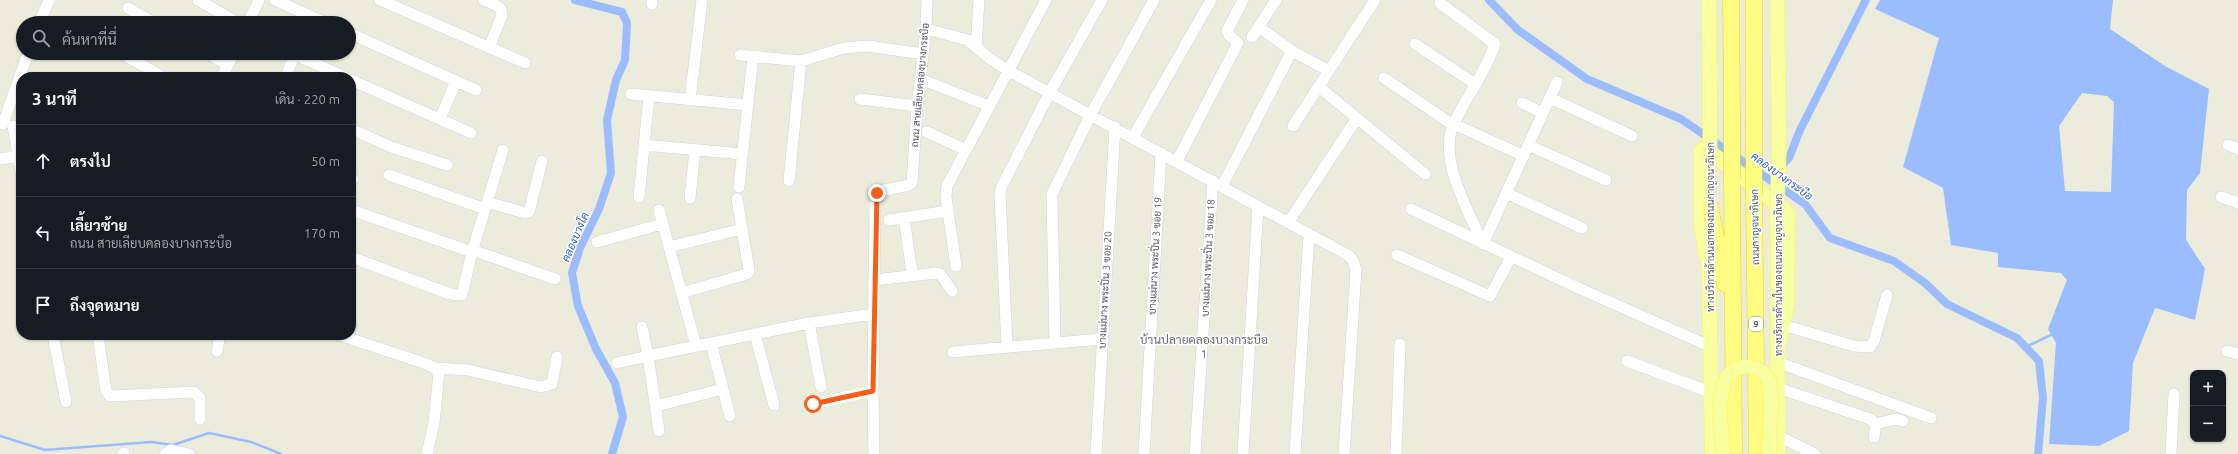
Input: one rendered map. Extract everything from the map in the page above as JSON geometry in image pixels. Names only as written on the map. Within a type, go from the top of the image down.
[{"type":"highway","points":[[1731,0],[1734,454]]},
{"type":"highway","name":"ถนนกาญจนาภิเษก","points":[[1754,0],[1754,195],[1757,454]]},
{"type":"highway","points":[[1710,207],[1733,321]]},
{"type":"main road","name":"ทางบริการด้านนอกของถนนกาญจนาภิเษก","points":[[1709,0],[1709,271],[1712,454]]},
{"type":"main road","name":"ทางบริการด้านในของถนนกาญจนาภิเษก","points":[[1777,0],[1779,152],[1777,211],[1778,454]]},
{"type":"main road","points":[[1709,271],[1700,220],[1701,151],[1705,148],[1788,213],[1787,305],[1778,347]]},
{"type":"main road","points":[[1723,454],[1722,386],[1732,372],[1737,369],[1749,367],[1764,373],[1770,385],[1769,454]]},
{"type":"street","points":[[42,16],[49,0]]},
{"type":"street","points":[[198,0],[226,16]]},
{"type":"street","points":[[251,16],[259,0]]},
{"type":"street","points":[[275,0],[310,16]]},
{"type":"street","points":[[380,0],[525,63]]},
{"type":"street","points":[[484,0],[500,6],[502,11],[502,16],[488,48]]},
{"type":"street","points":[[690,100],[702,0]]},
{"type":"street","name":"ถนน สายเลียบคลองบางกระบือ","points":[[874,454],[873,391],[875,197],[880,191],[909,185],[912,183],[917,106],[926,29],[926,0]]},
{"type":"street","points":[[976,47],[979,0]]},
{"type":"street","points":[[956,266],[948,211],[946,192],[947,186],[1046,0]]},
{"type":"street","points":[[1007,347],[1000,194],[1002,186],[1050,92],[1102,0]]},
{"type":"street","points":[[1055,342],[1052,194],[1055,185],[1091,114],[1154,0]]},
{"type":"street","points":[[1133,137],[1211,0]]},
{"type":"street","points":[[1177,161],[1237,46],[1238,43],[1229,36],[1227,31],[1243,0]]},
{"type":"street","points":[[1252,37],[1276,0]]},
{"type":"street","points":[[1293,126],[1375,0]]},
{"type":"street","points":[[1440,3],[1495,44],[1454,123],[1449,142],[1454,175],[1483,244]]},
{"type":"street","points":[[128,8],[142,16]]},
{"type":"street","points":[[1259,27],[1292,51],[1329,71]]},
{"type":"street","points":[[926,29],[968,40],[1009,71],[1177,161],[1348,255],[1353,260],[1356,270],[1344,454]]},
{"type":"street","points":[[356,36],[476,90]]},
{"type":"street","points":[[1415,44],[1475,84]]},
{"type":"street","points":[[740,54],[801,61],[844,48],[868,46],[923,54]]},
{"type":"street","points":[[1217,183],[1292,51]]},
{"type":"street","points":[[739,187],[753,56]]},
{"type":"street","points":[[23,72],[26,60]]},
{"type":"street","points":[[133,60],[154,72]]},
{"type":"street","points":[[219,60],[228,65]]},
{"type":"street","points":[[224,72],[230,60]]},
{"type":"street","points":[[288,72],[291,60]]},
{"type":"street","points":[[307,60],[334,72]]},
{"type":"street","points":[[789,181],[801,61]]},
{"type":"street","points":[[1384,78],[1447,121],[1524,156]]},
{"type":"street","points":[[923,80],[989,106]]},
{"type":"street","points":[[440,119],[456,81]]},
{"type":"street","points":[[356,82],[471,132]]},
{"type":"street","points":[[1483,244],[1558,82]]},
{"type":"street","points":[[1319,87],[1425,174]]},
{"type":"street","points":[[631,94],[748,105]]},
{"type":"street","points":[[639,197],[649,96]]},
{"type":"street","points":[[1550,98],[1632,136]]},
{"type":"street","points":[[16,99],[9,126],[16,149]]},
{"type":"street","points":[[860,99],[917,106]]},
{"type":"street","points":[[1522,103],[1543,113]]},
{"type":"street","points":[[1288,222],[1357,118]]},
{"type":"street","name":"บางแม่นาง พระปิ่น 3 ซอย 20","points":[[1096,454],[1115,127]]},
{"type":"street","points":[[356,131],[391,146],[447,165]]},
{"type":"street","points":[[927,132],[966,150]]},
{"type":"street","points":[[644,145],[742,154]]},
{"type":"street","points":[[1528,145],[1606,180]]},
{"type":"street","points":[[356,260],[457,296],[462,295],[472,251],[503,150]]},
{"type":"street","points":[[690,198],[695,150]]},
{"type":"street","name":"บางแม่นาง พระปิ่น 3 ซอย 19","points":[[1144,454],[1161,153]]},
{"type":"street","points":[[0,159],[16,156]]},
{"type":"street","points":[[389,175],[486,205],[525,213],[529,212],[542,161]]},
{"type":"street","name":"บางแม่นาง พระปิ่น 3 ซอย 18","points":[[1195,454],[1217,183]]},
{"type":"street","points":[[1506,193],[1582,228]]},
{"type":"street","points":[[2221,197],[2238,203]]},
{"type":"street","points":[[681,293],[747,274],[749,270],[737,199]]},
{"type":"street","points":[[1243,454],[1258,206]]},
{"type":"street","points":[[1411,209],[1483,244],[1710,346]]},
{"type":"street","points":[[659,210],[696,346]]},
{"type":"street","points":[[889,220],[948,211]]},
{"type":"street","points":[[356,212],[555,279]]},
{"type":"street","points":[[904,218],[912,272]]},
{"type":"street","points":[[597,242],[662,224]]},
{"type":"street","points":[[669,247],[742,229]]},
{"type":"street","points":[[1295,454],[1309,234]]},
{"type":"street","points":[[1397,254],[1490,296],[1510,256]]},
{"type":"street","points":[[874,280],[937,273],[941,275],[952,291]]},
{"type":"street","points":[[1783,325],[1854,346],[1870,347],[1874,341],[1887,295]]},
{"type":"street","points":[[617,363],[809,323],[874,314]]},
{"type":"street","points":[[809,323],[821,387]]},
{"type":"street","points":[[642,327],[648,356],[659,431]]},
{"type":"street","points":[[755,334],[774,405]]},
{"type":"street","points":[[953,352],[1102,339]]},
{"type":"street","points":[[54,340],[66,402]]},
{"type":"street","points":[[99,340],[106,391],[110,396],[194,392],[198,394],[200,398],[200,419]]},
{"type":"street","points":[[217,351],[219,340]]},
{"type":"street","points":[[354,340],[435,368],[468,370],[541,387],[552,384],[558,357]]},
{"type":"street","points":[[711,343],[730,416]]},
{"type":"street","points":[[1396,454],[1400,344]]},
{"type":"street","points":[[2227,351],[2238,354]]},
{"type":"street","points":[[1627,361],[1710,392]]},
{"type":"street","points":[[1777,362],[1931,418]]},
{"type":"street","points":[[427,454],[434,423],[440,378],[435,368]]},
{"type":"street","points":[[1778,388],[1864,416],[1876,424],[1896,419],[1903,421]]},
{"type":"street","points":[[656,406],[722,389]]},
{"type":"street","points":[[813,404],[873,391]]},
{"type":"street","points":[[2171,454],[2174,394]]},
{"type":"street","points":[[1874,437],[1876,424]]},
{"type":"street","points":[[1778,436],[1815,454]]},
{"type":"street","points":[[165,454],[170,450],[189,454]]},
{"type":"water","points":[[1880,0],[2113,0],[2110,29],[2165,66],[2209,89],[2200,173],[2187,190],[2186,240],[2205,269],[2195,320],[2155,308],[2133,363],[2129,431],[2099,446],[2049,444],[2056,343],[2048,329],[2067,280],[2061,273],[1998,267],[1998,253],[1951,245],[1943,188],[1903,167],[1939,38],[1875,9]],"holes":[[[2082,93],[2107,96],[2114,102],[2111,192],[2065,191],[2059,126]]]},
{"type":"waterway","name":"คลองบางโค","points":[[575,0],[622,12],[627,23],[625,60],[616,80],[607,120],[611,173],[599,209],[580,248],[572,273],[578,306],[596,349],[615,383],[623,417],[612,454]]},
{"type":"waterway","name":"คลองบางกระบือ","points":[[1489,0],[1518,30],[1587,79],[1681,119],[1805,204],[1830,238],[1894,261],[1925,283],[1947,304],[2017,338],[2039,361],[2043,398],[2038,454]]},
{"type":"waterway","points":[[1778,169],[1789,158],[1800,130],[1866,0]]},
{"type":"waterway","points":[[2026,347],[2051,335]]},
{"type":"waterway","points":[[0,436],[45,450],[151,442],[173,445],[209,433],[251,442],[281,454]]},
{"type":"district","name":"บ้านปลายคลองบางกระบือ 1","points":[[1204,346]]},
{"type":"route","points":[[813,404],[873,391],[875,197],[877,193]]}]
